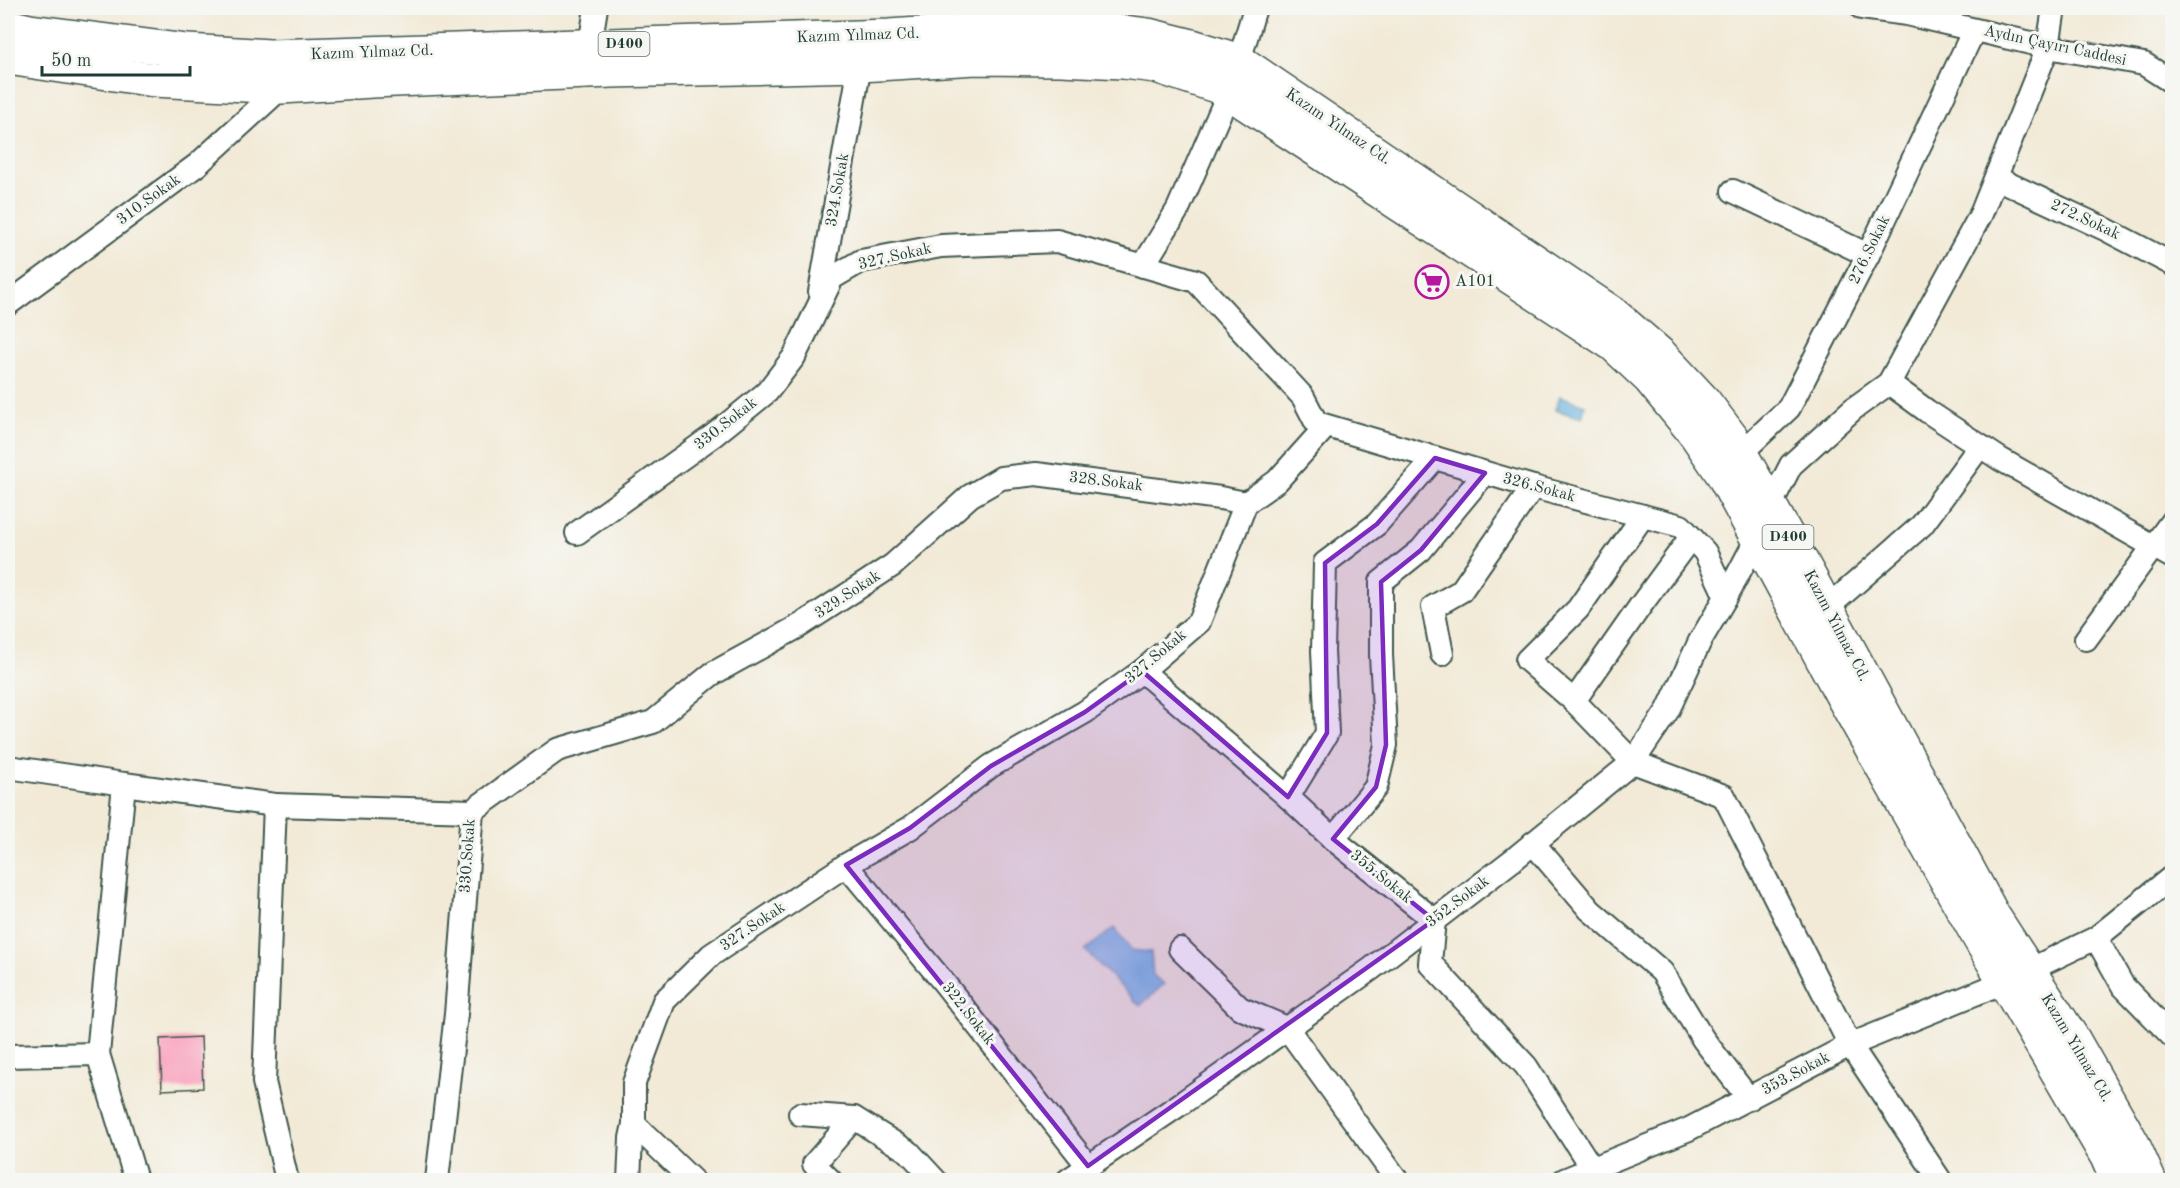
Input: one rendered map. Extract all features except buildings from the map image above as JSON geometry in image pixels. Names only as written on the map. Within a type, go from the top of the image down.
[{"type":"highway","name":"Kazım Yılmaz Cd.","points":[[8,26],[30,31],[187,51],[270,56],[889,36],[1027,27],[1109,30],[1148,35],[1239,61],[1612,313],[1661,355],[1704,401],[1741,453],[1827,608],[1994,917],[2016,976],[2073,1039],[2127,1134],[2149,1180]]},
{"type":"highway","name":"Kazım Yılmaz Cd.","points":[[8,58],[154,80],[282,87],[372,81],[612,71],[860,65],[976,58],[1122,62],[1156,66],[1201,80],[1228,92],[1614,345],[1650,379],[1696,435],[1723,475],[1845,701],[2016,976],[2117,1180]]},
{"type":"street","points":[[590,45],[596,8]]},
{"type":"street","points":[[1239,61],[1255,8]]},
{"type":"street","name":"Aydın Çayırı Caddesi","points":[[1862,8],[1907,10],[1974,30],[2048,47],[2144,64],[2172,82]]},
{"type":"street","points":[[1770,506],[1791,465],[1854,409],[1889,383],[1981,214],[2048,47],[2054,8]]},
{"type":"street","name":"276.Sokak","points":[[1741,453],[1789,408],[1868,255],[1974,30]]},
{"type":"street","name":"324.Sokak","points":[[816,314],[860,65]]},
{"type":"street","name":"310.Sokak","points":[[8,304],[197,165],[282,87]]},
{"type":"street","points":[[1143,266],[1178,209],[1228,92]]},
{"type":"street","name":"272.Sokak","points":[[1996,178],[2105,229],[2172,264]]},
{"type":"street","points":[[1733,191],[1868,255]]},
{"type":"street","name":"327.Sokak","points":[[832,278],[861,261],[940,246],[1057,241],[1196,281],[1303,398],[1317,423]]},
{"type":"street","name":"330.Sokak","points":[[577,533],[714,435],[767,392],[794,357],[832,278]]},
{"type":"street","points":[[1889,383],[1980,446],[2172,557]]},
{"type":"street","points":[[1246,503],[1277,481],[1321,432],[1317,423]]},
{"type":"street","name":"326.Sokak","points":[[1317,423],[1533,488],[1681,526],[1705,552],[1726,597]]},
{"type":"street","points":[[1827,608],[1922,525],[1980,446]]},
{"type":"street","points":[[1288,797],[1327,733],[1323,651],[1325,563],[1377,524],[1435,458]]},
{"type":"street","points":[[1332,839],[1376,787],[1386,745],[1381,655],[1381,582],[1421,550],[1485,473]]},
{"type":"street","name":"328.Sokak","points":[[970,496],[1001,478],[1036,474],[1246,503]]},
{"type":"street","points":[[1442,654],[1433,607],[1461,591],[1533,488]]},
{"type":"street","name":"329.Sokak","points":[[712,674],[801,625],[893,565],[970,496]]},
{"type":"street","name":"327.Sokak","points":[[629,1180],[634,1124],[634,1083],[664,1001],[711,955],[846,865],[910,828],[992,766],[1085,712],[1142,671],[1199,621],[1246,503]]},
{"type":"street","points":[[1643,516],[1578,609],[1527,660],[1574,701],[1632,762],[1724,796],[1850,1045],[1940,1180]]},
{"type":"street","points":[[2086,639],[2172,521]]},
{"type":"street","points":[[1574,701],[1691,537]]},
{"type":"street","name":"352.Sokak","points":[[1068,1180],[1182,1103],[1371,969],[1533,843],[1632,762],[1668,710],[1700,641],[1757,538]]},
{"type":"street","name":"355.Sokak","points":[[1142,671],[1288,797],[1332,839],[1434,920]]},
{"type":"street","name":"330.Sokak","points":[[437,1180],[456,1014],[472,810],[557,750],[653,722],[712,674]]},
{"type":"street","points":[[8,768],[275,805],[472,810]]},
{"type":"street","points":[[124,784],[98,1054],[136,1180]]},
{"type":"street","points":[[275,805],[264,1082],[287,1180]]},
{"type":"street","points":[[1533,843],[1590,910],[1662,972],[1703,1039],[1749,1099]]},
{"type":"street","name":"322.Sokak","points":[[846,865],[945,984],[1088,1166]]},
{"type":"street","name":"353.Sokak","points":[[1564,1180],[1595,1175],[1749,1099],[1850,1045],[2016,976],[2096,938],[2172,877]]},
{"type":"street","points":[[1434,920],[1430,963],[1526,1066],[1595,1175]]},
{"type":"street","points":[[2096,938],[2123,986],[2172,1036]]},
{"type":"street","points":[[1180,949],[1240,1008],[1287,1028],[1397,1180]]},
{"type":"street","points":[[8,1056],[98,1054]]},
{"type":"street","points":[[800,1114],[854,1118],[909,1152],[935,1180]]},
{"type":"street","points":[[830,1180],[814,1164],[854,1118]]},
{"type":"street","points":[[634,1124],[692,1180]]},
{"type":"highlighted area","points":[[1435,458],[1485,473],[1421,550],[1381,582],[1386,745],[1376,787],[1333,839],[1434,920],[1088,1166],[846,865],[910,828],[991,766],[1085,712],[1142,671],[1288,797],[1327,733],[1325,563],[1377,524]]},
{"type":"water","points":[[1560,396],[1585,405],[1582,418],[1555,410]]},
{"type":"water","points":[[1114,928],[1132,950],[1151,952],[1153,975],[1164,984],[1140,1006],[1085,950]]},
{"type":"place","name":"A101","points":[[1432,282]]}]
